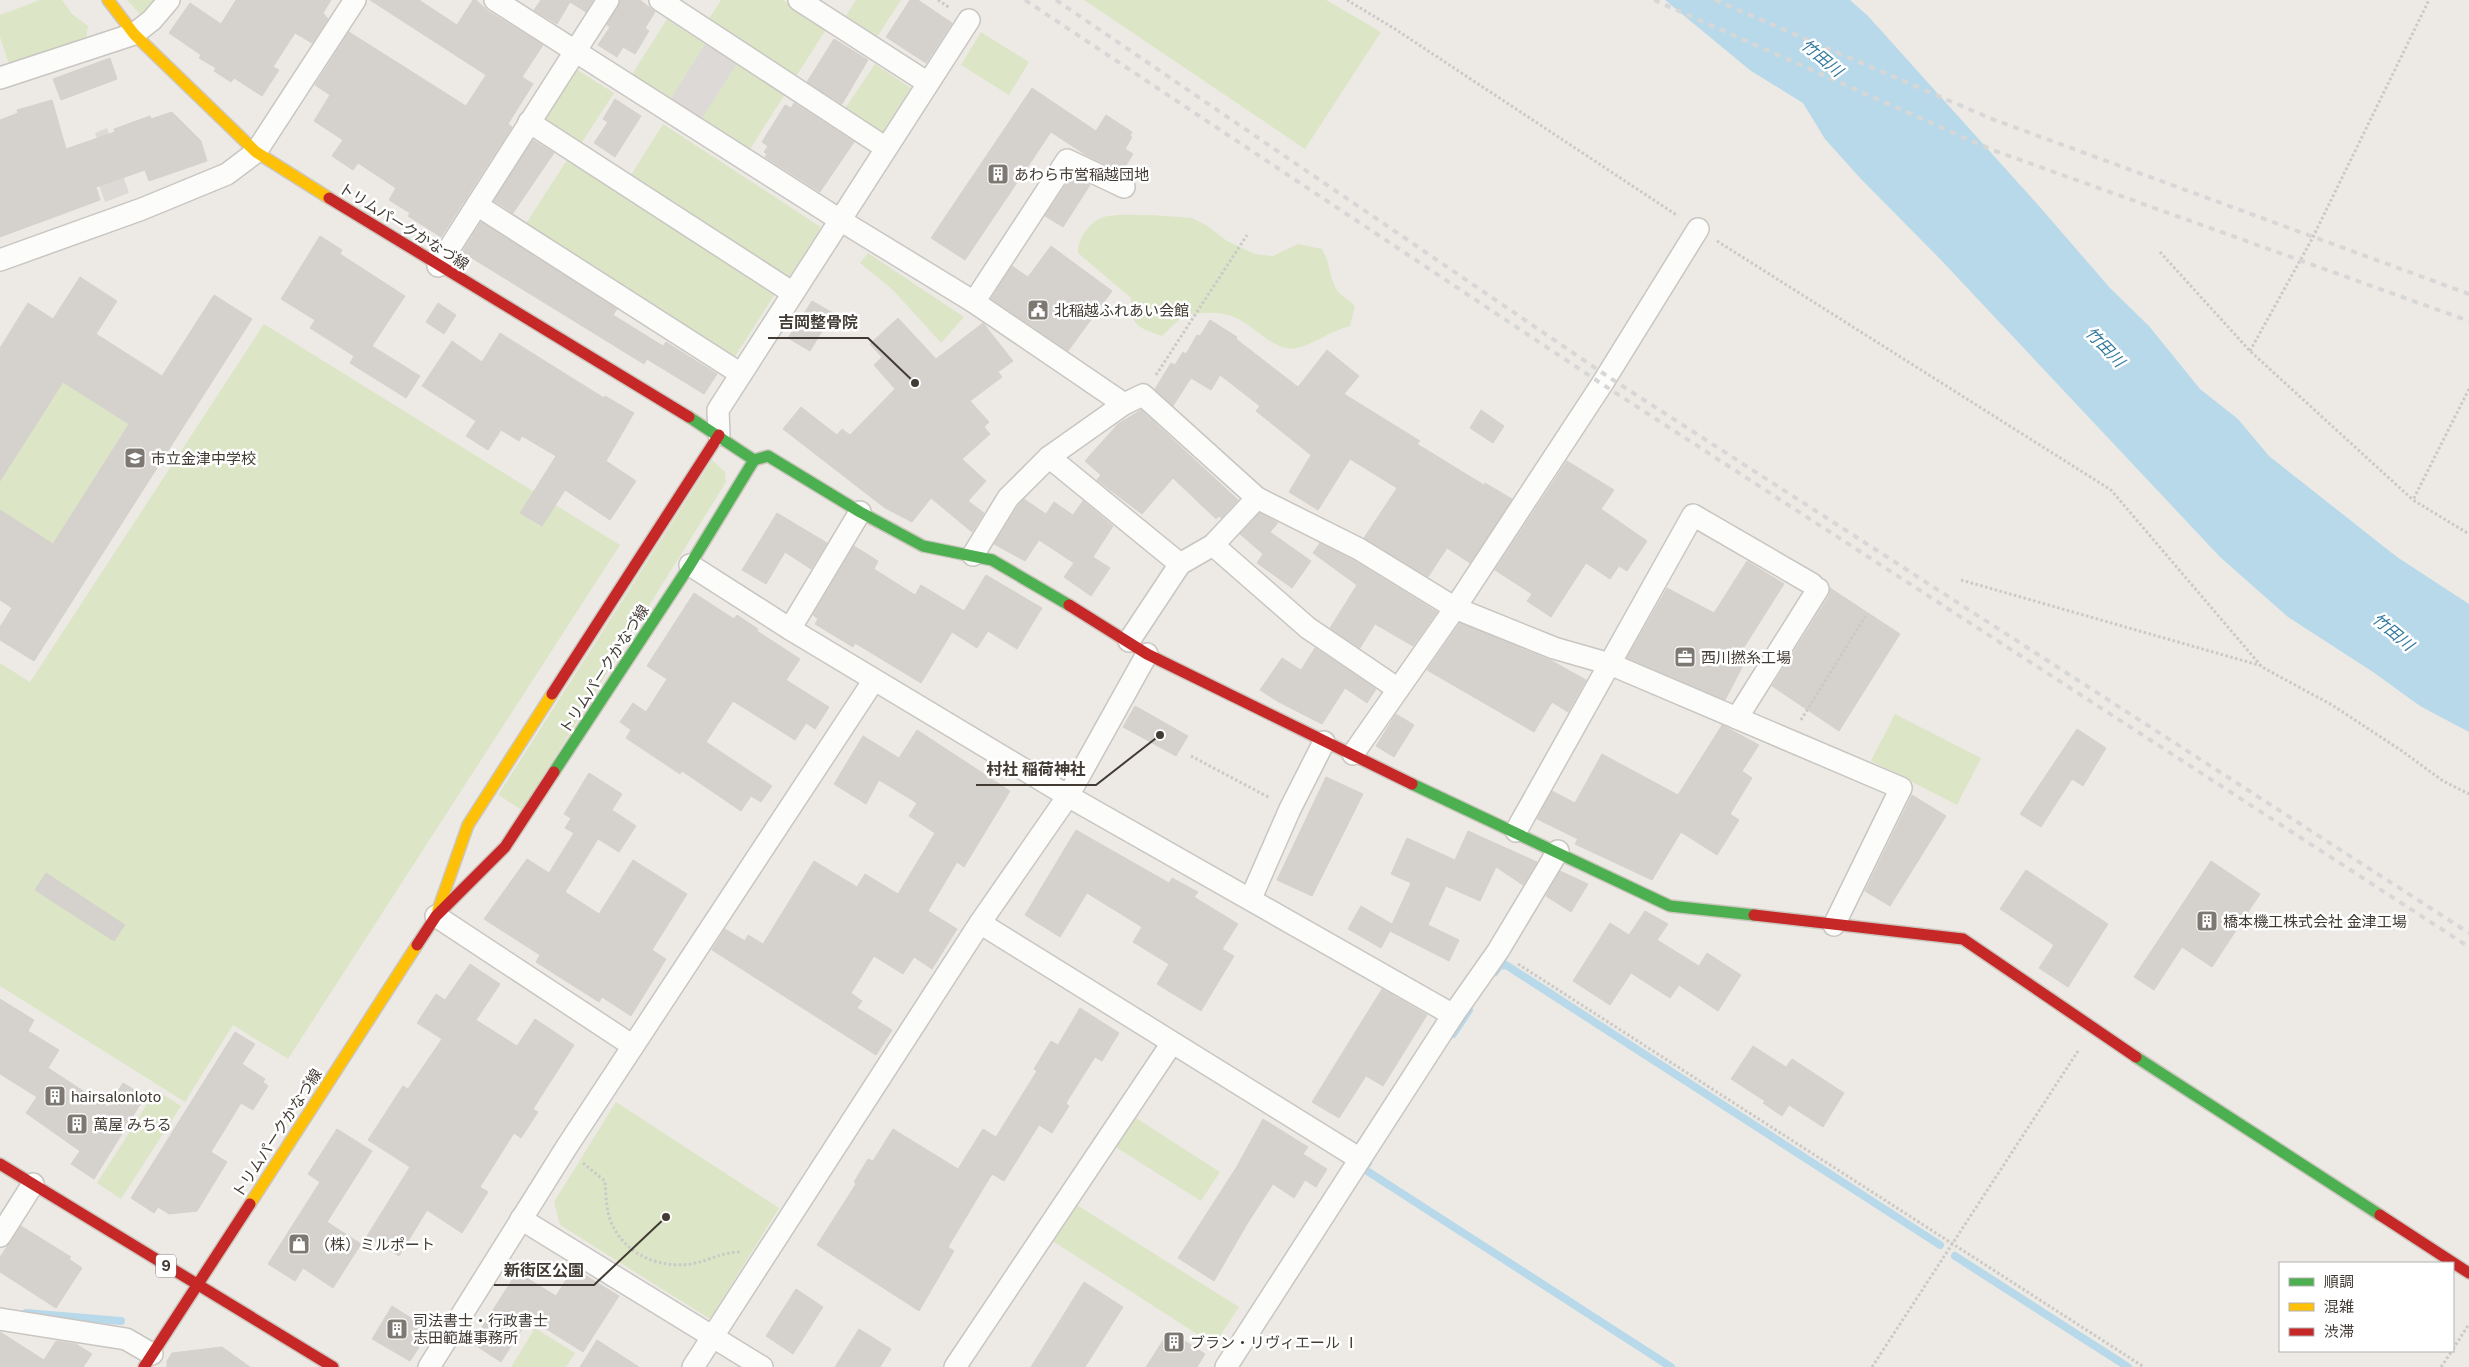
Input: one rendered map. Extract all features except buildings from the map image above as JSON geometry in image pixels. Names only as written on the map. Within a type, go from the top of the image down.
[{"type":"main road","name":"トリムパークかなづ線","points":[[108,0],[134,34],[256,152],[438,266],[719,434],[754,460],[690,565],[505,848],[436,916],[195,1285],[148,1361]]},
{"type":"main road","name":"トリムパークかなづ線","points":[[436,916],[468,825],[719,434]]},
{"type":"main road","points":[[754,460],[768,456],[860,512],[923,546],[992,560],[1129,641],[1147,654],[1324,742],[1516,831],[1670,906],[1963,939],[2092,1029],[2451,1262]]},
{"type":"main road","name":"9","points":[[0,1164],[195,1285],[332,1367]]},
{"type":"main road","points":[[2454,1264],[2469,1274]]},
{"type":"street","points":[[0,78],[134,34],[152,20],[169,0]]},
{"type":"street","points":[[0,260],[142,209],[227,174],[256,152],[355,0]]},
{"type":"street","points":[[495,0],[840,220],[974,302],[1124,404]]},
{"type":"street","points":[[438,266],[608,0]]},
{"type":"street","points":[[660,0],[886,148]]},
{"type":"street","points":[[799,0],[928,83]]},
{"type":"street","points":[[719,434],[718,410],[969,20]]},
{"type":"street","points":[[529,122],[793,293]]},
{"type":"street","points":[[974,302],[1067,160],[1124,187]]},
{"type":"street","points":[[477,205],[741,374]]},
{"type":"street","points":[[1353,754],[1455,608],[1602,384],[1698,229]]},
{"type":"street","points":[[973,555],[1008,498],[1049,457],[1124,404],[1143,395],[1256,498],[1359,549],[1455,608],[1554,648],[1610,664],[1901,788],[1834,924]]},
{"type":"street","points":[[1049,457],[1180,564]]},
{"type":"street","points":[[1129,641],[1180,564],[1213,545],[1256,498]]},
{"type":"street","points":[[790,629],[860,512]]},
{"type":"street","points":[[1516,831],[1693,515],[1815,586],[1737,718]]},
{"type":"street","points":[[1213,545],[1308,628],[1398,689]]},
{"type":"street","points":[[690,565],[790,629],[1068,796],[1252,898],[1453,1015]]},
{"type":"street","points":[[693,1367],[980,923],[1068,796],[1147,654]]},
{"type":"street","points":[[429,1367],[566,1148],[874,680]]},
{"type":"street","points":[[1252,898],[1290,809],[1324,742]]},
{"type":"street","points":[[1226,1367],[1453,1015],[1498,951],[1558,852]]},
{"type":"street","points":[[436,916],[633,1046]]},
{"type":"street","points":[[980,923],[1360,1158]]},
{"type":"street","points":[[955,1367],[1172,1042]]},
{"type":"street","points":[[0,1236],[33,1184]]},
{"type":"street","points":[[521,1219],[762,1367]]},
{"type":"street","points":[[0,1318],[126,1339],[148,1361]]},
{"type":"path","points":[[1347,0],[1395,29],[1698,229],[2110,490],[2262,667]]},
{"type":"path","points":[[2250,351],[2312,239],[2429,0]]},
{"type":"path","points":[[1143,395],[1247,235]]},
{"type":"path","points":[[2160,252],[2250,351],[2413,500],[2469,534]]},
{"type":"path","points":[[2413,500],[2469,389]]},
{"type":"path","points":[[1961,580],[2262,667],[2332,705],[2443,781],[2469,794]]},
{"type":"path","points":[[1788,740],[1866,615]]},
{"type":"path","points":[[1191,756],[1290,809]]},
{"type":"path","points":[[1498,951],[2144,1367]]},
{"type":"path","points":[[1872,1367],[2092,1029]]},
{"type":"path","points":[[566,1148],[605,1181],[606,1204],[614,1230],[639,1255],[662,1265],[693,1264],[726,1252],[744,1254]]},
{"type":"path","points":[[2454,1347],[2469,1324]]},
{"type":"path","points":[[2441,1367],[2451,1352]]},
{"type":"green space","points":[[40,0],[62,0],[72,14],[88,26],[86,40],[10,67],[0,37],[0,15]]},
{"type":"green space","points":[[127,0],[155,0],[141,15]]},
{"type":"green space","points":[[721,0],[783,0],[827,28],[795,78],[707,22]]},
{"type":"green space","points":[[856,0],[901,0],[877,37],[846,16]]},
{"type":"green space","points":[[1084,0],[1326,0],[1381,32],[1305,149]]},
{"type":"green space","points":[[667,19],[705,44],[668,103],[629,79]]},
{"type":"green space","points":[[981,32],[1029,62],[1009,95],[961,65]]},
{"type":"green space","points":[[737,64],[785,94],[747,154],[699,123]]},
{"type":"green space","points":[[875,64],[911,88],[881,134],[844,110]]},
{"type":"green space","points":[[573,67],[614,93],[582,142],[541,116]]},
{"type":"green space","points":[[663,124],[821,227],[788,279],[629,178]]},
{"type":"green space","points":[[567,160],[775,294],[734,358],[525,225]]},
{"type":"green space","points":[[1119,215],[1192,218],[1206,225],[1227,241],[1255,254],[1273,256],[1298,244],[1322,249],[1337,290],[1355,306],[1350,326],[1297,348],[1281,347],[1236,318],[1223,314],[1184,315],[1162,336],[1141,328],[1132,315],[1131,298],[1078,253],[1078,247],[1083,235],[1091,225],[1102,218]]},
{"type":"green space","points":[[868,253],[964,317],[941,343],[893,290],[860,263]]},
{"type":"green space","points":[[264,324],[620,545],[288,1059],[233,1025],[185,1102],[0,986],[0,663],[30,682]]},
{"type":"green space","points":[[63,382],[129,424],[38,567],[34,532],[9,516],[0,530],[0,481]]},
{"type":"green space","points":[[712,460],[725,472],[726,482],[522,810],[498,795]]},
{"type":"green space","points":[[1895,714],[1981,758],[1957,805],[1871,761]]},
{"type":"green space","points":[[156,1090],[181,1106],[121,1199],[97,1183]]},
{"type":"green space","points":[[616,1102],[779,1208],[710,1319],[560,1225],[554,1202]]},
{"type":"green space","points":[[1133,1116],[1220,1172],[1201,1201],[1114,1146]]},
{"type":"green space","points":[[1077,1205],[1239,1307],[1214,1345],[1051,1240]]},
{"type":"green space","points":[[535,1328],[575,1353],[566,1367],[511,1367]]},
{"type":"shaded area","points":[[705,44],[737,64],[699,123],[668,103]]},
{"type":"shaded area","points":[[107,128],[129,193],[105,202],[92,165],[104,160],[95,133]]},
{"type":"water","name":"竹田川","points":[[1665,0],[1850,0],[1868,16],[2110,288],[2149,326],[2200,389],[2238,419],[2269,456],[2397,557],[2469,604],[2469,732],[2420,706],[2373,672],[2288,617],[2220,557],[1940,259],[1860,178],[1825,139],[1803,103],[1751,71]]},
{"type":"waterway","points":[[1495,972],[1499,966],[1506,965],[1940,1245]]},
{"type":"waterway","points":[[1453,1034],[1469,1010]]},
{"type":"waterway","points":[[1368,1163],[1364,1169],[1671,1367]]},
{"type":"waterway","points":[[1955,1256],[2128,1367]]},
{"type":"waterway","points":[[26,1313],[121,1321]]},
{"type":"railway","points":[[1025,0],[1602,384],[2469,947]]},
{"type":"railway","points":[[1056,0],[1607,376],[2469,933]]},
{"type":"railway","points":[[1654,0],[1990,149],[2469,321]]},
{"type":"railway","points":[[1715,0],[1992,119],[2469,294]]},
{"type":"traffic: fast","points":[[689,417],[754,460]]},
{"type":"traffic: fast","points":[[754,460],[768,456],[860,512],[923,546],[992,560],[1069,605]]},
{"type":"traffic: fast","points":[[554,772],[690,565],[754,460]]},
{"type":"traffic: fast","points":[[1412,784],[1670,906],[1754,915]]},
{"type":"traffic: fast","points":[[2136,1057],[2380,1215]]},
{"type":"traffic: slow","points":[[108,0],[134,34],[256,152],[329,198]]},
{"type":"traffic: slow","points":[[438,910],[468,825],[552,694]]},
{"type":"traffic: slow","points":[[250,1204],[417,945]]},
{"type":"traffic: jam","points":[[329,198],[689,417]]},
{"type":"traffic: jam","points":[[552,694],[719,435]]},
{"type":"traffic: jam","points":[[1069,605],[1147,654],[1412,784]]},
{"type":"traffic: jam","points":[[417,945],[436,916],[505,847],[554,772]]},
{"type":"traffic: jam","points":[[1754,915],[1963,939],[2136,1057]]},
{"type":"traffic: jam","points":[[0,1164],[333,1367]]},
{"type":"traffic: jam","points":[[144,1367],[250,1204]]},
{"type":"traffic: jam","points":[[2380,1215],[2452,1262]]},
{"type":"traffic: jam","points":[[2454,1263],[2469,1273]]},
{"type":"place","name":"あわら市営稲越団地","points":[[998,174]]},
{"type":"place","name":"北稲越ふれあい会館","points":[[1038,310]]},
{"type":"place","name":"吉岡整骨院","points":[[915,383]]},
{"type":"place","name":"市立金津中学校","points":[[135,458]]},
{"type":"place","name":"西川撚糸工場","points":[[1685,657]]},
{"type":"place","name":"村社 稲荷神社","points":[[1160,735]]},
{"type":"place","name":"橋本機工株式会社 金津工場","points":[[2207,921]]},
{"type":"place","name":"hairsalonloto","points":[[55,1096]]},
{"type":"place","name":"萬屋 みちる","points":[[77,1124]]},
{"type":"place","name":"新街区公園","points":[[666,1217]]},
{"type":"place","name":"（株）ミルポート","points":[[299,1244]]},
{"type":"place","name":"司法書士・行政書士 志田範雄事務所","points":[[397,1329]]},
{"type":"place","name":"ブラン・リヴィエール Ⅰ","points":[[1174,1342]]}]
